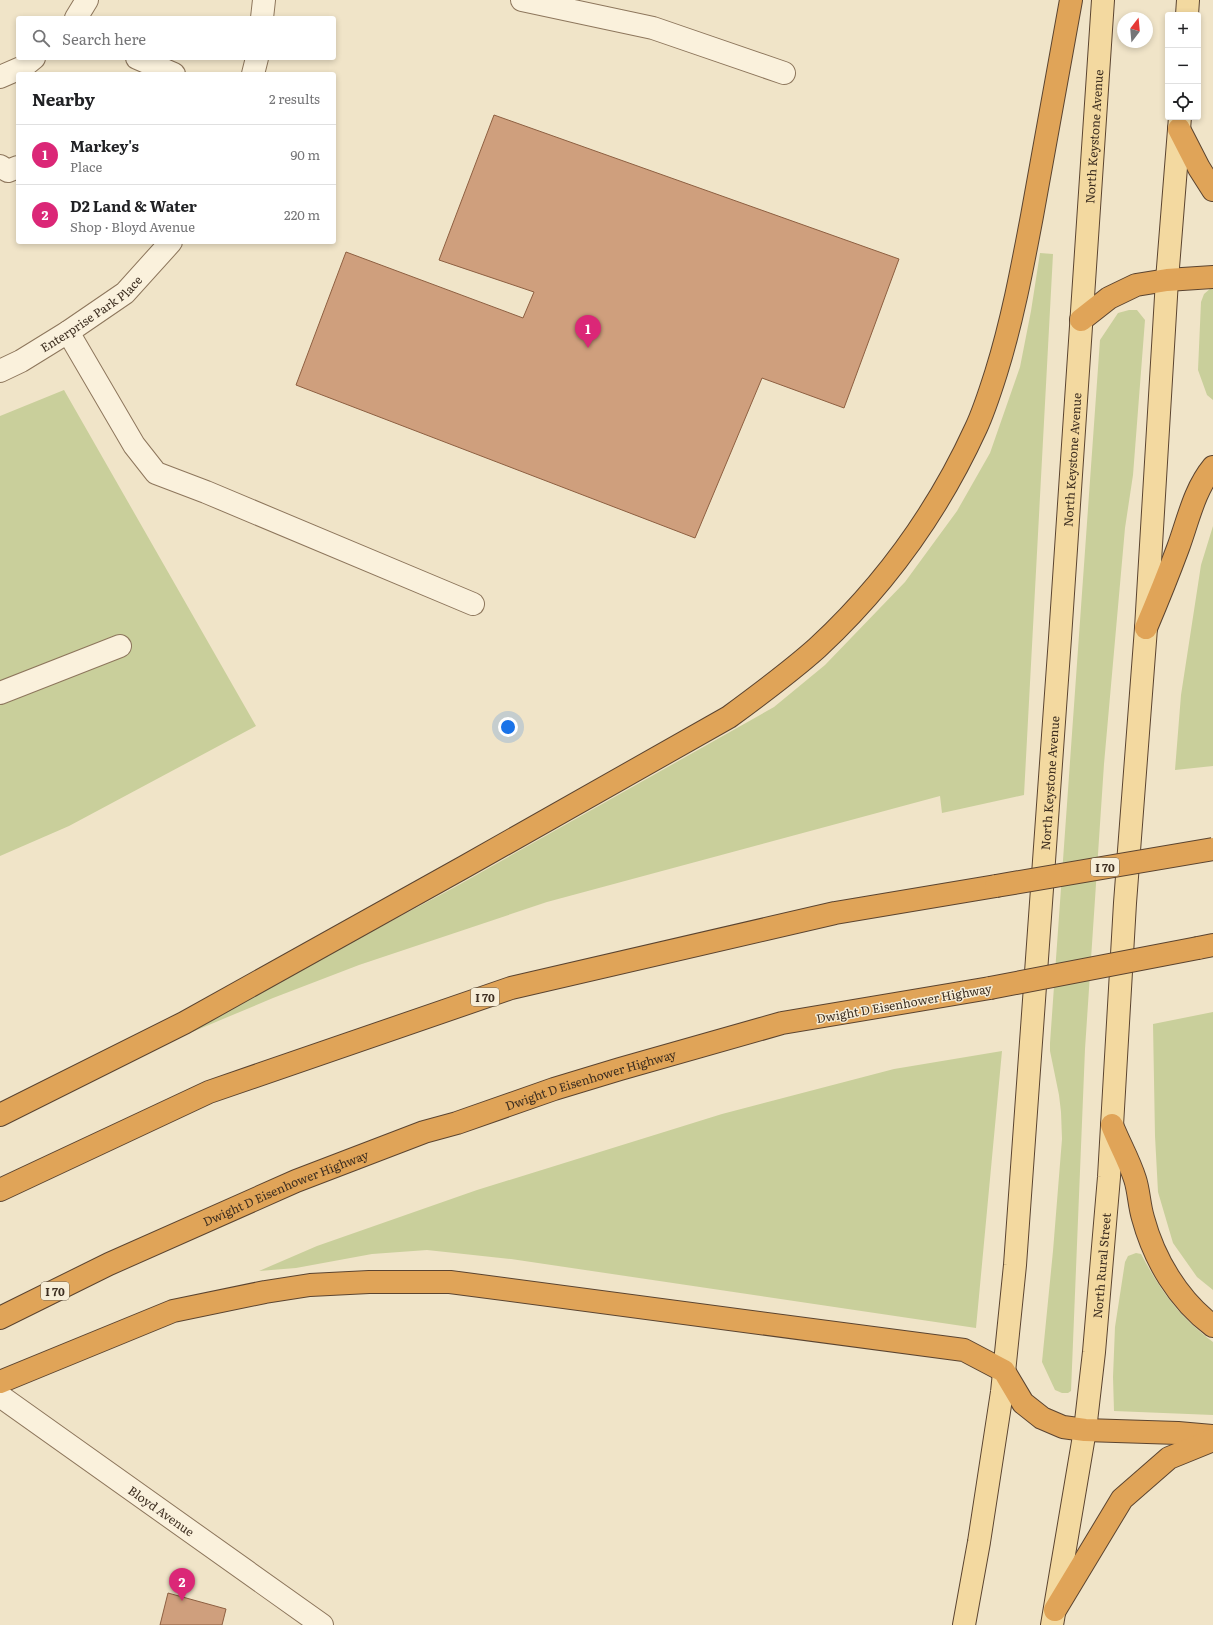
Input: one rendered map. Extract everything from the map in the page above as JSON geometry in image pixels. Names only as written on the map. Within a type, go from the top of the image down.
[{"type":"highway","points":[[0,1114],[184,1023],[729,717],[769,689],[817,648],[856,609],[887,573],[917,534],[935,506],[955,471],[977,426],[990,391],[1006,338],[1020,283],[1071,0]]},
{"type":"highway","points":[[1179,123],[1199,168],[1213,190]]},
{"type":"highway","points":[[1081,320],[1109,298],[1136,285],[1167,280],[1213,276]]},
{"type":"highway","points":[[1146,628],[1178,548],[1188,515],[1208,474],[1213,467]]},
{"type":"highway","name":"I 70","points":[[0,1190],[209,1092],[511,988],[835,913],[1213,849]]},
{"type":"highway","name":"Dwight D Eisenhower Highway","points":[[0,1318],[109,1264],[296,1181],[424,1132],[457,1123],[554,1089],[628,1066],[782,1024],[1208,948]]},
{"type":"highway","points":[[1112,1125],[1135,1179],[1142,1217],[1152,1245],[1175,1287],[1191,1308],[1213,1326]]},
{"type":"highway","points":[[0,1382],[174,1311],[265,1292],[310,1285],[369,1282],[450,1282],[964,1350],[1004,1371],[1023,1403],[1042,1418],[1063,1427],[1085,1430],[1178,1433],[1213,1436]]},
{"type":"highway","points":[[1053,1618],[1122,1499],[1169,1458],[1213,1440]]},
{"type":"main road","name":"North Keystone Avenue","points":[[1004,1371],[1015,1265],[1041,920],[1103,0]]},
{"type":"main road","points":[[1187,12],[1188,0]]},
{"type":"main road","points":[[1146,628],[1167,280],[1179,123]]},
{"type":"main road","name":"North Rural Street","points":[[1053,1618],[1085,1430],[1106,1217],[1125,903],[1146,628]]},
{"type":"main road","points":[[964,1625],[986,1497],[1004,1371]]},
{"type":"street","points":[[77,16],[87,0]]},
{"type":"street","points":[[262,16],[264,0]]},
{"type":"street","points":[[522,0],[653,28],[784,73]]},
{"type":"street","points":[[0,77],[23,67],[32,60]]},
{"type":"street","points":[[254,72],[256,60]]},
{"type":"street","points":[[140,65],[166,72]]},
{"type":"street","points":[[0,166],[8,171],[16,168]]},
{"type":"street","name":"Enterprise Park Place","points":[[0,371],[21,361],[68,332],[125,293],[169,244]]},
{"type":"street","points":[[68,332],[134,445],[156,473],[206,492],[473,604]]},
{"type":"street","points":[[0,692],[120,646]]},
{"type":"street","name":"Bloyd Avenue","points":[[0,1396],[322,1625]]},
{"type":"green space","points":[[1040,253],[1053,254],[1024,795],[942,813],[940,796],[547,902],[359,965],[273,998],[192,1032],[223,1011],[455,887],[774,707],[825,665],[905,582],[957,511],[990,453],[1020,367]]},
{"type":"green space","points":[[1213,288],[1213,400],[1207,395],[1198,370],[1201,302],[1204,294]]},
{"type":"green space","points":[[1129,310],[1137,310],[1145,320],[1133,475],[1125,528],[1104,764],[1085,1049],[1071,1391],[1068,1393],[1062,1393],[1055,1390],[1042,1362],[1062,1139],[1059,1095],[1050,1051],[1050,1043],[1100,340],[1118,313]]},
{"type":"green space","points":[[64,390],[256,726],[69,826],[0,856],[0,416]]},
{"type":"green space","points":[[1213,526],[1213,766],[1175,770],[1181,695],[1201,565]]},
{"type":"green space","points":[[1213,1012],[1213,1290],[1197,1277],[1173,1243],[1158,1192],[1155,1136],[1153,1024]]},
{"type":"green space","points":[[1002,1051],[976,1328],[511,1259],[427,1250],[372,1254],[296,1268],[259,1271],[317,1246],[477,1190],[722,1114],[894,1069]]},
{"type":"green space","points":[[1136,1253],[1141,1254],[1156,1280],[1180,1313],[1213,1342],[1213,1415],[1114,1411],[1113,1377],[1115,1327],[1125,1262],[1128,1256]]},
{"type":"building","points":[[494,115],[899,259],[844,408],[762,378],[695,538],[296,385],[346,252],[523,318],[534,292],[439,260]]},
{"type":"building","points":[[168,1593],[226,1609],[222,1625],[160,1625]]},
{"type":"place","name":"Markey's","points":[[588,348]]},
{"type":"place","name":"D2 Land & Water","points":[[182,1601]]}]
